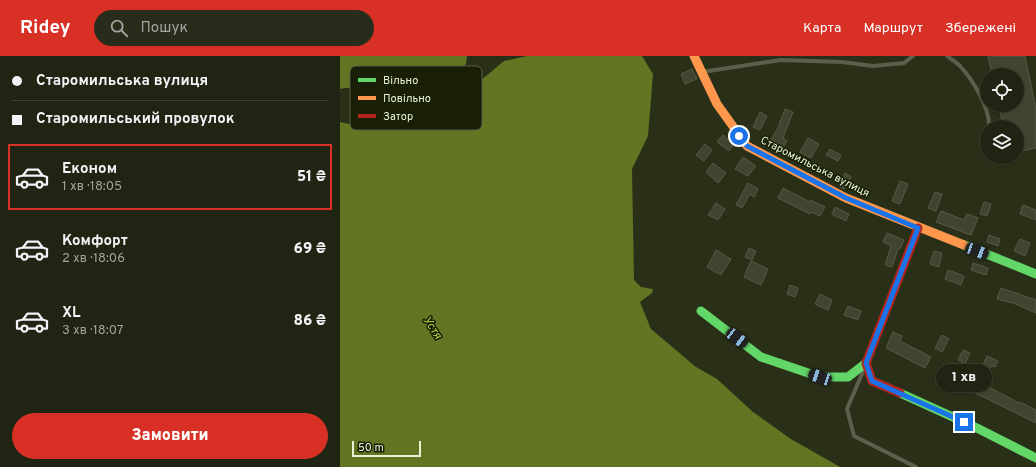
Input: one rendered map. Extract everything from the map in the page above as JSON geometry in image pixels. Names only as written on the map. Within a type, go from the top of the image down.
[{"type":"street","name":"Старомильська вулиця","points":[[694,56],[717,104],[747,146],[846,198],[1036,274]]},
{"type":"street","points":[[701,311],[762,357],[820,377],[848,377],[866,363],[918,228]]},
{"type":"street","points":[[866,363],[872,381],[977,428],[1036,458]]},
{"type":"lane","points":[[702,72],[781,60],[842,62],[873,66],[904,63],[913,56]]},
{"type":"lane","points":[[947,56],[959,65],[981,96],[989,120]]},
{"type":"lane","points":[[866,363],[847,408],[854,436],[916,467]]},
{"type":"water","points":[[340,56],[467,56],[466,64],[464,66],[350,66],[350,88],[340,89]]},
{"type":"water","name":"Устя","points":[[527,56],[642,56],[653,74],[648,136],[632,169],[634,280],[641,287],[653,289],[652,293],[640,302],[651,329],[696,367],[717,379],[753,412],[791,439],[840,467],[340,467],[340,122],[350,124],[350,130],[482,130],[482,79],[504,61]]},
{"type":"building","points":[[988,56],[1025,56],[1036,109],[1036,148],[1024,151],[1024,120],[1002,120],[1000,112],[1024,112],[1024,68],[991,68]]},
{"type":"building","points":[[692,69],[697,79],[685,84],[681,74]]},
{"type":"building","points":[[785,109],[793,112],[783,138],[787,141],[782,149],[770,142],[780,124]]},
{"type":"building","points":[[760,112],[767,116],[760,130],[753,127]]},
{"type":"building","points":[[723,135],[734,144],[729,151],[717,142]]},
{"type":"building","points":[[808,138],[819,144],[811,158],[800,152]]},
{"type":"building","points":[[705,144],[712,150],[704,161],[696,155]]},
{"type":"building","points":[[830,149],[841,155],[838,161],[826,155]]},
{"type":"building","points":[[743,157],[756,166],[748,176],[735,169]]},
{"type":"building","points":[[713,163],[726,173],[718,183],[706,172]]},
{"type":"building","points":[[845,173],[851,177],[844,189],[838,186]]},
{"type":"building","points":[[900,181],[908,184],[900,204],[892,201]]},
{"type":"building","points":[[748,183],[758,189],[754,197],[750,194],[742,208],[736,205]]},
{"type":"building","points":[[783,188],[810,202],[810,200],[825,207],[820,216],[811,212],[810,214],[778,198]]},
{"type":"building","points":[[935,192],[942,194],[936,211],[928,208]]},
{"type":"building","points":[[984,202],[991,204],[987,216],[980,214]]},
{"type":"building","points":[[716,203],[725,209],[718,220],[708,215]]},
{"type":"building","points":[[1023,205],[1036,210],[1036,220],[1020,214]]},
{"type":"building","points":[[835,207],[849,214],[846,221],[832,214]]},
{"type":"building","points":[[941,211],[964,220],[967,214],[978,218],[971,235],[936,222]]},
{"type":"building","points":[[887,233],[904,240],[900,249],[898,249],[892,267],[885,265],[891,246],[883,242]]},
{"type":"building","points":[[989,235],[1000,239],[998,246],[987,242]]},
{"type":"building","points":[[1020,239],[1030,243],[1025,256],[1014,251]]},
{"type":"building","points":[[749,248],[756,251],[752,260],[745,257]]},
{"type":"building","points":[[716,250],[731,259],[721,275],[707,267]]},
{"type":"building","points":[[934,251],[942,253],[939,267],[930,264]]},
{"type":"building","points":[[751,261],[768,269],[761,285],[744,277]]},
{"type":"building","points":[[973,263],[988,268],[986,275],[971,270]]},
{"type":"building","points":[[948,270],[964,276],[961,285],[945,279]]},
{"type":"building","points":[[790,285],[798,288],[795,297],[787,294]]},
{"type":"building","points":[[1001,288],[1036,300],[1036,313],[1013,303],[997,299]]},
{"type":"building","points":[[820,294],[832,300],[828,310],[815,304]]},
{"type":"building","points":[[848,306],[861,311],[858,320],[844,315]]},
{"type":"building","points":[[893,332],[902,336],[900,341],[931,357],[925,368],[886,348]]},
{"type":"building","points":[[942,335],[949,339],[942,352],[935,348]]},
{"type":"building","points":[[963,350],[970,353],[965,364],[958,360]]},
{"type":"building","points":[[987,356],[998,361],[995,367],[991,366],[983,384],[1019,403],[1020,402],[1036,410],[1036,423],[953,382],[961,367],[978,376]]},
{"type":"traffic: fast","points":[[964,245],[1036,274]]},
{"type":"traffic: fast","points":[[701,311],[761,357],[820,377],[848,377],[866,363]]},
{"type":"traffic: fast","points":[[900,393],[977,428],[1036,458]]},
{"type":"traffic: slow","points":[[694,56],[717,104],[747,146],[846,198],[964,245]]},
{"type":"traffic: jam","points":[[900,393],[872,381],[866,363],[918,228]]},
{"type":"route","points":[[739,136],[747,146],[846,198],[918,228],[866,363],[872,381],[964,422]]}]
